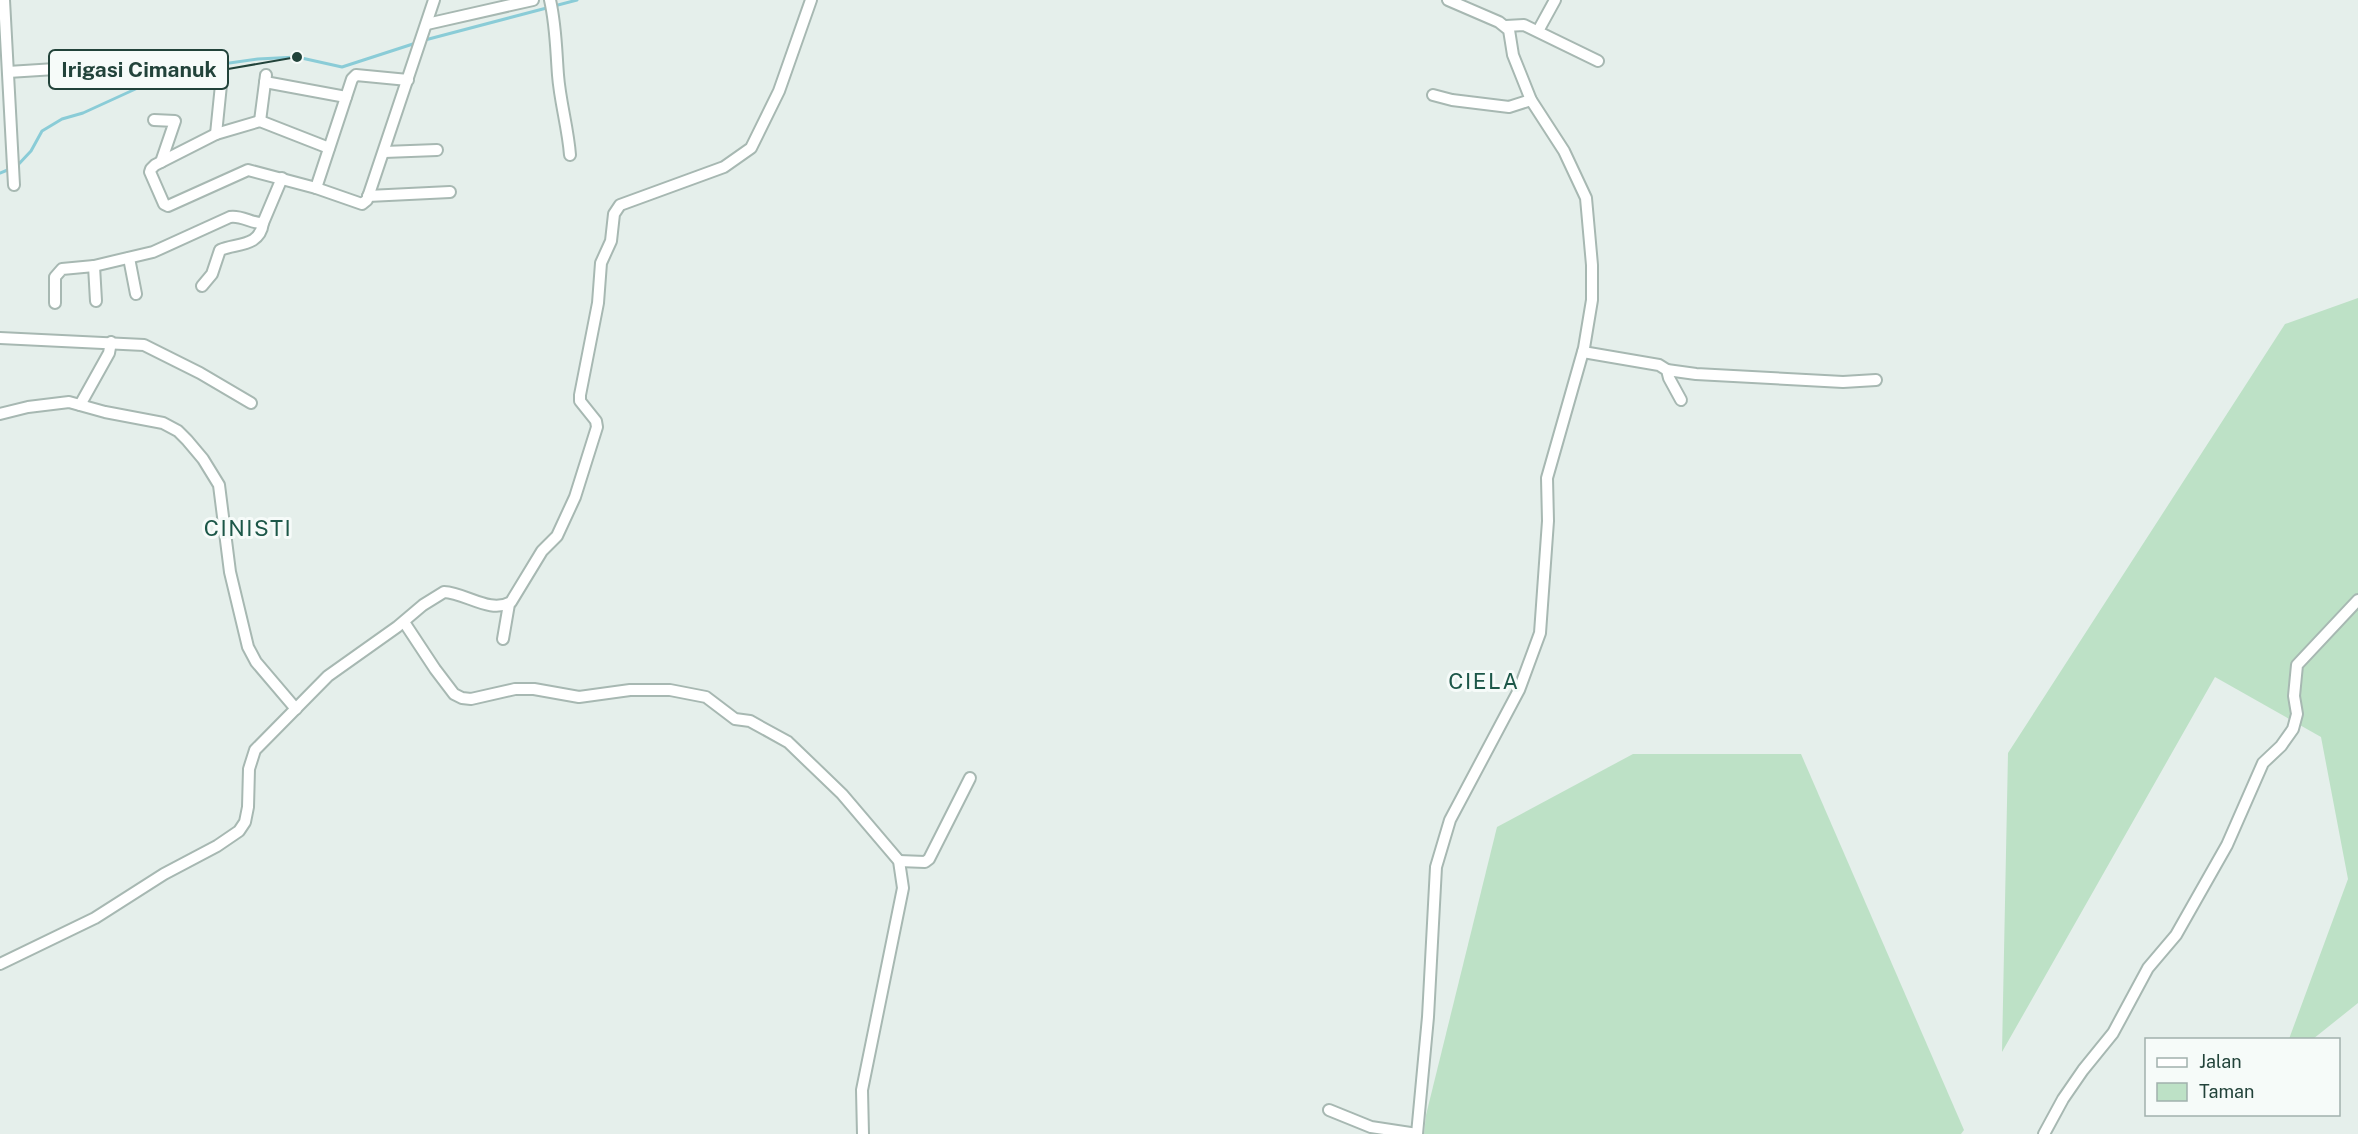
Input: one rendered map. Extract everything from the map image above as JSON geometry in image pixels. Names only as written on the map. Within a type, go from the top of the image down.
[{"type":"street","points":[[4,0],[14,185]]},
{"type":"street","points":[[329,148],[260,121],[216,134],[161,162],[150,172],[164,204],[168,206],[243,170],[282,178],[362,204],[368,196],[384,152],[434,0]]},
{"type":"street","points":[[427,26],[533,0]]},
{"type":"street","points":[[503,639],[508,604],[542,551],[562,528],[596,433],[596,421],[580,400],[580,395],[598,303],[601,263],[611,241],[616,209],[620,205],[724,167],[751,148],[779,91],[811,0]]},
{"type":"street","points":[[1448,0],[1506,26],[1519,24],[1538,31],[1598,61]]},
{"type":"street","points":[[1538,31],[1555,0]]},
{"type":"street","points":[[550,3],[557,32],[558,74],[570,155]]},
{"type":"street","points":[[1329,1110],[1371,1127],[1418,1134],[1428,1017],[1436,867],[1450,820],[1519,690],[1535,651],[1539,633],[1548,521],[1547,478],[1583,352],[1592,300],[1592,270],[1586,198],[1564,151],[1531,100],[1518,71],[1510,34],[1506,26]]},
{"type":"street","points":[[8,72],[87,67]]},
{"type":"street","points":[[216,134],[222,75]]},
{"type":"street","points":[[316,188],[352,79],[357,75],[408,80]]},
{"type":"street","points":[[260,121],[266,78],[346,97]]},
{"type":"street","points":[[1434,95],[1452,100],[1509,107],[1531,100]]},
{"type":"street","points":[[154,120],[175,121],[161,162]]},
{"type":"street","points":[[384,152],[437,150]]},
{"type":"street","points":[[202,286],[212,274],[220,250],[249,243],[260,233],[282,178]]},
{"type":"street","points":[[368,196],[450,192]]},
{"type":"street","points":[[55,303],[55,277],[62,268],[94,266],[153,252],[230,217],[239,216],[256,223],[263,223]]},
{"type":"street","points":[[129,258],[136,294]]},
{"type":"street","points":[[94,266],[96,302]]},
{"type":"street","points":[[0,338],[133,343],[151,347],[251,403]]},
{"type":"street","points":[[80,405],[109,353],[111,342]]},
{"type":"street","points":[[1583,352],[1649,362],[1667,370],[1696,374],[1843,382],[1876,380]]},
{"type":"street","points":[[1667,370],[1681,400]]},
{"type":"street","points":[[0,414],[60,401],[163,423],[178,431],[203,459],[219,485],[230,572],[248,647],[256,662],[296,709]]},
{"type":"street","points":[[0,964],[95,918],[164,874],[217,846],[239,831],[245,822],[248,807],[250,761],[255,750],[328,676],[404,622],[423,605],[444,592],[489,604],[508,604]]},
{"type":"street","points":[[2044,1134],[2063,1099],[2083,1070],[2114,1033],[2148,968],[2176,935],[2227,845],[2263,762],[2281,746],[2293,729],[2297,714],[2294,696],[2296,665],[2358,600]]},
{"type":"street","points":[[404,622],[454,694],[462,698],[471,699],[515,689],[534,689],[579,697],[630,690],[670,690],[706,697],[735,719],[750,722],[788,742],[842,794],[899,861],[903,888],[862,1089],[863,1134]]},
{"type":"street","points":[[899,861],[925,862],[929,859],[970,778]]},
{"type":"green space","points":[[2358,298],[2358,1003],[2314,1038],[2289,1038],[2348,879],[2321,737],[2215,677],[2002,1052],[2008,753],[2285,324]]},
{"type":"green space","points":[[1633,754],[1801,754],[1964,1130],[1961,1134],[1424,1134],[1426,1115],[1497,827]]},
{"type":"waterway","points":[[425,40],[577,0]]},
{"type":"waterway","points":[[16,167],[31,151],[42,131],[62,119],[83,113],[142,86],[194,68],[258,59],[297,57],[342,67],[416,43]]},
{"type":"waterway","points":[[0,173],[10,169]]},
{"type":"place","name":"Irigasi Cimanuk","points":[[297,57]]},
{"type":"district","name":"CINISTI","points":[[248,528]]},
{"type":"district","name":"CIELA","points":[[1484,681]]}]
